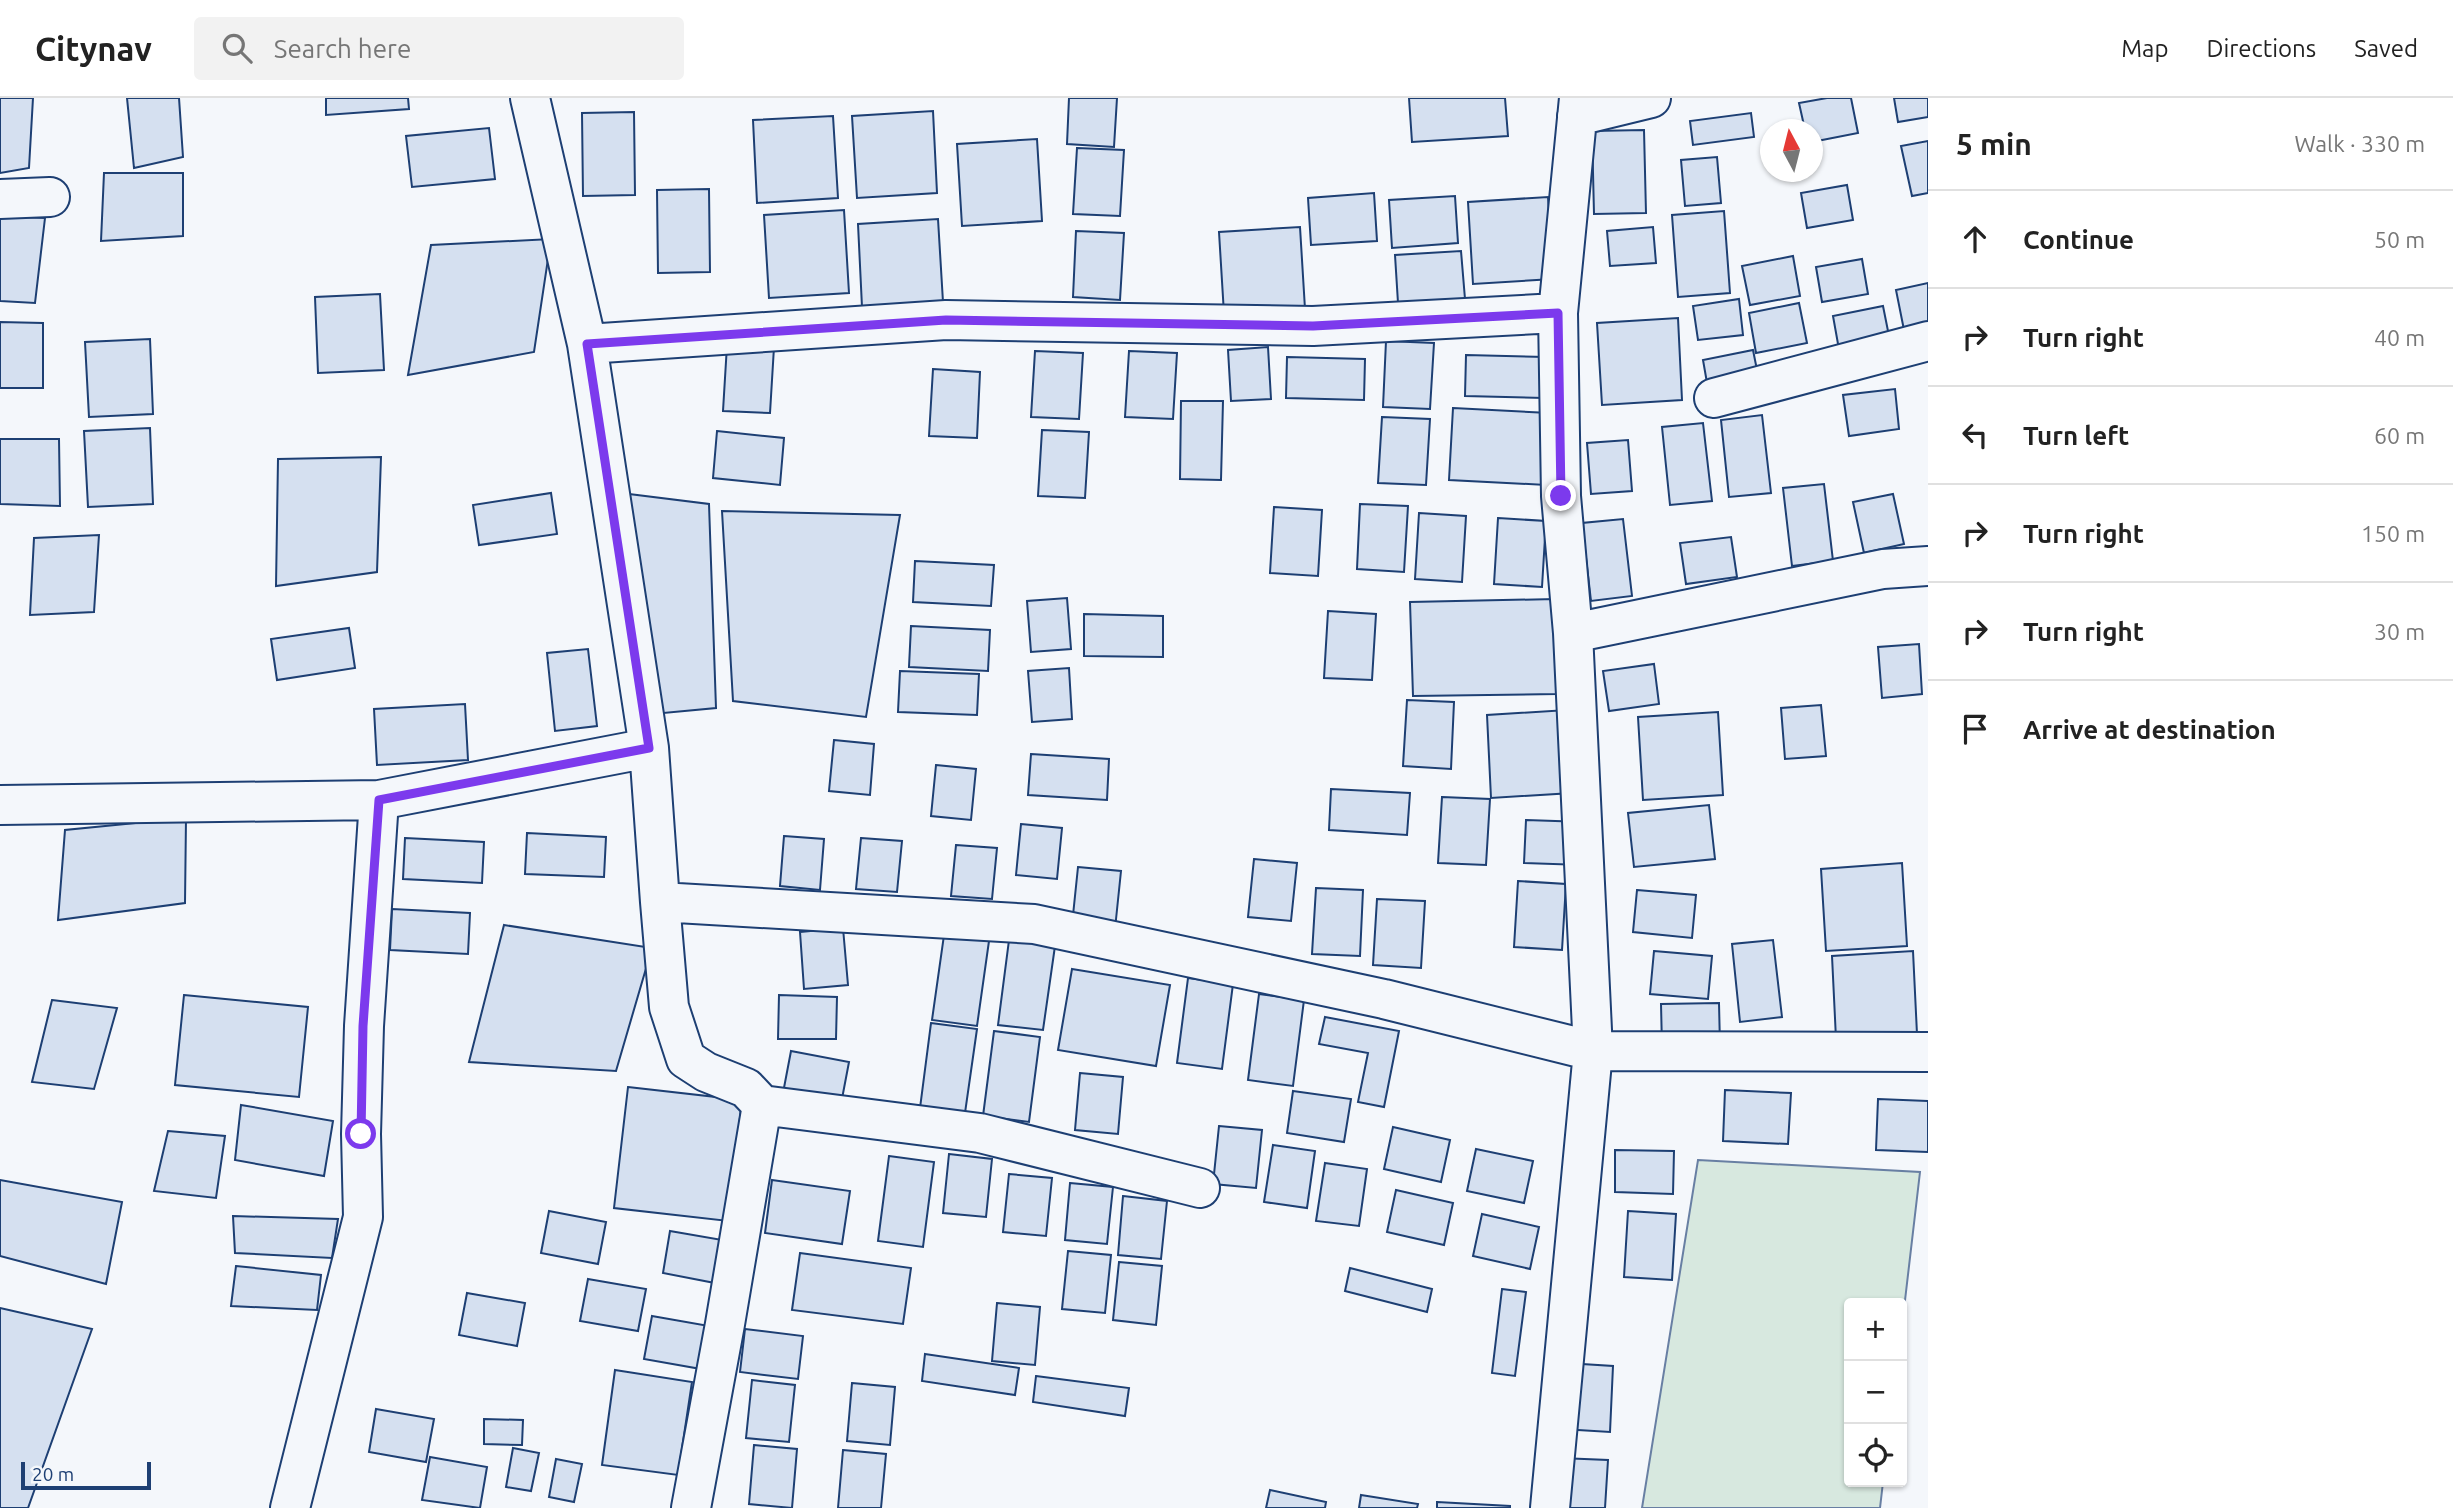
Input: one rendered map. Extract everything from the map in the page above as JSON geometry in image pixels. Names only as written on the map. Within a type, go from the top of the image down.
[{"type":"street","points":[[530,98],[587,344],[649,748],[669,1007],[686,1059],[706,1072],[746,1088],[762,1105],[980,1133],[1200,1188]]},
{"type":"street","points":[[1550,1508],[1593,1051],[1573,633],[1561,496],[1558,313],[1578,107],[1651,98]]},
{"type":"street","points":[[0,199],[50,197]]},
{"type":"street","points":[[587,344],[946,320],[1313,326],[1558,313]]},
{"type":"street","points":[[1714,397],[1928,341]]},
{"type":"street","points":[[1573,633],[1883,569],[1928,566]]},
{"type":"street","points":[[0,805],[379,800],[649,748]]},
{"type":"street","points":[[290,1508],[363,1217],[363,1026],[379,800]]},
{"type":"street","points":[[660,902],[1034,924],[1384,999],[1593,1051],[1928,1052]]},
{"type":"street","points":[[691,1508],[762,1105]]},
{"type":"shaded area","points":[[1698,1160],[1920,1172],[1905,1298],[1844,1298],[1844,1487],[1882,1487],[1880,1508],[1642,1508]]},
{"type":"building","points":[[0,98],[33,98],[29,168],[0,173]]},
{"type":"building","points":[[127,98],[179,98],[183,157],[134,168]]},
{"type":"building","points":[[326,98],[408,98],[409,109],[326,115]]},
{"type":"building","points":[[1069,98],[1117,98],[1114,147],[1067,144]]},
{"type":"building","points":[[1409,98],[1505,98],[1508,136],[1412,142]]},
{"type":"building","points":[[1827,98],[1851,98],[1858,133],[1823,140],[1823,119],[1803,119],[1799,103]]},
{"type":"building","points":[[1894,98],[1928,98],[1928,117],[1898,122]]},
{"type":"building","points":[[933,111],[937,193],[857,198],[852,116]]},
{"type":"building","points":[[634,112],[635,195],[583,196],[582,113]]},
{"type":"building","points":[[1751,113],[1754,137],[1693,145],[1690,121]]},
{"type":"building","points":[[833,116],[838,198],[757,203],[753,120]]},
{"type":"building","points":[[489,128],[495,179],[412,187],[406,136]]},
{"type":"building","points":[[1644,130],[1646,213],[1594,214],[1592,131]]},
{"type":"building","points":[[1037,139],[1042,221],[962,226],[957,144]]},
{"type":"building","points":[[1928,141],[1928,193],[1912,196],[1901,146]]},
{"type":"building","points":[[1077,148],[1124,150],[1120,216],[1073,214]]},
{"type":"building","points":[[1717,157],[1721,203],[1685,206],[1681,160]]},
{"type":"building","points":[[104,173],[183,173],[183,236],[101,241]]},
{"type":"building","points":[[1847,185],[1853,220],[1807,228],[1801,193]]},
{"type":"building","points":[[709,189],[710,272],[658,273],[657,190]]},
{"type":"building","points":[[1374,193],[1377,241],[1311,245],[1308,198]]},
{"type":"building","points":[[1455,196],[1458,243],[1392,248],[1389,200]]},
{"type":"building","points":[[1548,197],[1553,279],[1473,284],[1468,202]]},
{"type":"building","points":[[844,210],[849,293],[769,298],[764,215]]},
{"type":"building","points":[[1724,211],[1730,293],[1678,297],[1672,215]]},
{"type":"building","points":[[0,216],[45,218],[35,303],[0,301]]},
{"type":"building","points":[[938,219],[943,302],[862,307],[858,224]]},
{"type":"building","points":[[1300,227],[1305,309],[1224,314],[1219,232]]},
{"type":"building","points":[[1653,227],[1656,263],[1610,266],[1607,231]]},
{"type":"building","points":[[1076,231],[1124,233],[1120,300],[1073,297]]},
{"type":"building","points":[[551,239],[534,352],[408,375],[431,245]]},
{"type":"building","points":[[1461,251],[1465,299],[1398,303],[1395,255]]},
{"type":"building","points":[[1793,256],[1800,296],[1750,305],[1742,266]]},
{"type":"building","points":[[1862,259],[1868,294],[1822,302],[1816,267]]},
{"type":"building","points":[[1928,283],[1928,335],[1906,340],[1896,290]]},
{"type":"building","points":[[380,294],[384,370],[318,373],[315,297]]},
{"type":"building","points":[[1739,299],[1743,335],[1698,340],[1693,306]]},
{"type":"building","points":[[1799,303],[1807,343],[1756,353],[1749,313]]},
{"type":"building","points":[[1883,306],[1891,346],[1840,355],[1833,316]]},
{"type":"building","points":[[1678,318],[1682,400],[1602,405],[1597,323]]},
{"type":"building","points":[[0,322],[43,323],[43,388],[0,388]]},
{"type":"building","points":[[150,339],[153,414],[89,417],[85,342]]},
{"type":"building","points":[[1386,341],[1434,343],[1430,409],[1383,407]]},
{"type":"building","points":[[727,345],[774,347],[770,413],[723,411]]},
{"type":"building","points":[[1268,347],[1271,399],[1231,401],[1228,350]]},
{"type":"building","points":[[1753,350],[1761,390],[1710,400],[1703,360]]},
{"type":"building","points":[[1035,351],[1083,353],[1079,419],[1031,417]]},
{"type":"building","points":[[1129,351],[1177,353],[1173,419],[1125,417]]},
{"type":"building","points":[[1466,355],[1545,357],[1544,398],[1465,396]]},
{"type":"building","points":[[1287,357],[1365,359],[1364,400],[1286,398]]},
{"type":"building","points":[[933,369],[980,372],[977,438],[929,436]]},
{"type":"building","points":[[1895,389],[1899,429],[1849,436],[1843,395]]},
{"type":"building","points":[[1181,401],[1223,401],[1221,480],[1180,479]]},
{"type":"building","points":[[1453,408],[1549,413],[1546,485],[1449,480]]},
{"type":"building","points":[[1762,415],[1771,493],[1729,497],[1721,420]]},
{"type":"building","points":[[1382,417],[1430,419],[1426,485],[1378,483]]},
{"type":"building","points":[[1703,423],[1712,501],[1670,505],[1662,427]]},
{"type":"building","points":[[150,428],[153,504],[88,507],[84,431]]},
{"type":"building","points":[[1042,430],[1089,432],[1085,498],[1038,496]]},
{"type":"building","points":[[717,431],[784,438],[780,485],[713,478]]},
{"type":"building","points":[[0,439],[59,439],[60,506],[0,504]]},
{"type":"building","points":[[1628,440],[1632,491],[1591,494],[1587,443]]},
{"type":"building","points":[[381,457],[377,572],[276,586],[278,459]]},
{"type":"building","points":[[1824,484],[1833,561],[1792,566],[1783,488]]},
{"type":"building","points":[[551,493],[557,534],[479,545],[473,505]]},
{"type":"building","points":[[621,493],[709,504],[716,708],[653,714]]},
{"type":"building","points":[[1893,494],[1904,544],[1864,553],[1853,502]]},
{"type":"building","points":[[1360,504],[1408,506],[1404,572],[1357,569]]},
{"type":"building","points":[[1274,507],[1322,510],[1318,576],[1270,573]]},
{"type":"building","points":[[722,511],[900,515],[866,717],[733,701]]},
{"type":"building","points":[[1419,513],[1466,516],[1462,582],[1415,579]]},
{"type":"building","points":[[1498,518],[1546,521],[1542,587],[1494,584]]},
{"type":"building","points":[[1623,519],[1632,596],[1591,601],[1582,523]]},
{"type":"building","points":[[99,535],[94,612],[30,615],[34,538]]},
{"type":"building","points":[[1731,537],[1737,577],[1686,584],[1680,543]]},
{"type":"building","points":[[915,561],[994,565],[991,606],[913,602]]},
{"type":"building","points":[[1067,598],[1071,649],[1031,652],[1027,601]]},
{"type":"building","points":[[1555,599],[1557,694],[1413,696],[1410,602]]},
{"type":"building","points":[[1328,611],[1376,614],[1372,680],[1324,678]]},
{"type":"building","points":[[1084,614],[1163,616],[1163,657],[1084,656]]},
{"type":"building","points":[[911,626],[990,630],[988,671],[909,667]]},
{"type":"building","points":[[349,628],[355,668],[277,680],[271,639]]},
{"type":"building","points":[[1919,644],[1922,694],[1882,698],[1878,647]]},
{"type":"building","points":[[588,649],[597,726],[555,731],[547,653]]},
{"type":"building","points":[[1654,664],[1659,704],[1609,711],[1603,671]]},
{"type":"building","points":[[1069,668],[1072,719],[1032,722],[1028,671]]},
{"type":"building","points":[[900,671],[979,674],[977,715],[898,712]]},
{"type":"building","points":[[1407,700],[1454,702],[1451,769],[1403,766]]},
{"type":"building","points":[[465,704],[468,760],[377,765],[374,709]]},
{"type":"building","points":[[1821,705],[1826,756],[1785,759],[1781,708]]},
{"type":"building","points":[[1567,710],[1572,793],[1491,798],[1487,715]]},
{"type":"building","points":[[1718,712],[1723,795],[1643,800],[1638,717]]},
{"type":"building","points":[[834,740],[874,744],[870,795],[829,791]]},
{"type":"building","points":[[1031,754],[1109,759],[1107,800],[1028,795]]},
{"type":"building","points":[[936,765],[976,769],[971,820],[931,816]]},
{"type":"building","points":[[1331,789],[1410,793],[1407,835],[1329,830]]},
{"type":"building","points":[[1442,797],[1490,799],[1486,865],[1438,863]]},
{"type":"building","points":[[1709,805],[1715,859],[1634,867],[1628,813]]},
{"type":"building","points":[[186,818],[185,903],[58,920],[65,830]]},
{"type":"building","points":[[1526,820],[1584,822],[1582,865],[1524,863]]},
{"type":"building","points":[[1021,824],[1062,828],[1057,879],[1016,875]]},
{"type":"building","points":[[527,833],[606,837],[604,877],[525,874]]},
{"type":"building","points":[[784,836],[824,839],[820,890],[780,886]]},
{"type":"building","points":[[405,838],[484,842],[482,883],[403,879]]},
{"type":"building","points":[[861,838],[902,841],[897,892],[856,889]]},
{"type":"building","points":[[956,845],[997,848],[992,899],[951,896]]},
{"type":"building","points":[[1254,859],[1297,863],[1291,921],[1248,917]]},
{"type":"building","points":[[1902,863],[1907,946],[1826,951],[1821,869]]},
{"type":"building","points":[[1078,867],[1121,871],[1115,929],[1072,925]]},
{"type":"building","points":[[1518,881],[1566,884],[1562,950],[1514,947]]},
{"type":"building","points":[[1316,888],[1363,890],[1360,956],[1312,954]]},
{"type":"building","points":[[1637,890],[1696,895],[1692,938],[1633,932]]},
{"type":"building","points":[[1377,899],[1425,901],[1421,968],[1373,965]]},
{"type":"building","points":[[392,909],[470,913],[468,954],[390,950]]},
{"type":"building","points":[[504,925],[652,948],[616,1071],[469,1062]]},
{"type":"building","points":[[843,928],[848,985],[804,989],[800,932]]},
{"type":"building","points":[[944,935],[989,941],[977,1026],[932,1020]]},
{"type":"building","points":[[1009,940],[1055,946],[1043,1030],[998,1025]]},
{"type":"building","points":[[1773,940],[1782,1017],[1740,1022],[1732,944]]},
{"type":"building","points":[[1654,951],[1712,956],[1708,999],[1650,994]]},
{"type":"building","points":[[1913,951],[1917,1034],[1836,1039],[1832,956]]},
{"type":"building","points":[[1072,969],[1170,985],[1156,1066],[1058,1050]]},
{"type":"building","points":[[1188,978],[1233,984],[1222,1069],[1177,1063]]},
{"type":"building","points":[[1259,994],[1304,1000],[1293,1086],[1248,1080]]},
{"type":"building","points":[[184,995],[308,1007],[299,1097],[175,1085]]},
{"type":"building","points":[[779,995],[837,997],[836,1039],[778,1039]]},
{"type":"building","points":[[52,1000],[117,1008],[94,1089],[32,1082]]},
{"type":"building","points":[[1719,1003],[1720,1046],[1662,1047],[1661,1004]]},
{"type":"building","points":[[1325,1017],[1399,1031],[1384,1107],[1358,1102],[1368,1053],[1319,1044]]},
{"type":"building","points":[[931,1023],[977,1029],[965,1113],[920,1108]]},
{"type":"building","points":[[994,1031],[1040,1037],[1029,1122],[983,1116]]},
{"type":"building","points":[[791,1051],[849,1062],[841,1104],[783,1093]]},
{"type":"building","points":[[1080,1073],[1123,1077],[1118,1134],[1075,1130]]},
{"type":"building","points":[[628,1087],[742,1100],[728,1221],[614,1208]]},
{"type":"building","points":[[1725,1090],[1791,1093],[1788,1144],[1723,1141]]},
{"type":"building","points":[[1293,1091],[1351,1099],[1344,1142],[1287,1133]]},
{"type":"building","points":[[1878,1099],[1928,1101],[1928,1152],[1876,1150]]},
{"type":"building","points":[[241,1105],[333,1121],[324,1176],[235,1160]]},
{"type":"building","points":[[1219,1126],[1262,1130],[1256,1188],[1213,1184]]},
{"type":"building","points":[[1393,1127],[1450,1140],[1441,1182],[1384,1169]]},
{"type":"building","points":[[168,1131],[225,1136],[216,1198],[154,1191]]},
{"type":"building","points":[[1273,1145],[1315,1151],[1307,1208],[1264,1202]]},
{"type":"building","points":[[1476,1149],[1533,1161],[1524,1203],[1467,1191]]},
{"type":"building","points":[[1615,1150],[1674,1151],[1673,1194],[1615,1192]]},
{"type":"building","points":[[949,1154],[992,1159],[986,1217],[943,1213]]},
{"type":"building","points":[[889,1156],[934,1162],[923,1247],[878,1241]]},
{"type":"building","points":[[1325,1163],[1367,1169],[1359,1226],[1316,1221]]},
{"type":"building","points":[[1009,1174],[1052,1178],[1046,1236],[1003,1232]]},
{"type":"building","points":[[0,1180],[122,1202],[106,1284],[0,1256]]},
{"type":"building","points":[[772,1180],[850,1191],[842,1244],[765,1233]]},
{"type":"building","points":[[1070,1183],[1113,1187],[1107,1244],[1065,1240]]},
{"type":"building","points":[[1396,1190],[1453,1203],[1444,1245],[1387,1232]]},
{"type":"building","points":[[1123,1196],[1167,1201],[1161,1259],[1118,1255]]},
{"type":"building","points":[[549,1211],[606,1222],[598,1264],[541,1253]]},
{"type":"building","points":[[1628,1211],[1676,1214],[1672,1280],[1624,1277]]},
{"type":"building","points":[[1482,1214],[1539,1227],[1530,1269],[1473,1256]]},
{"type":"building","points":[[233,1216],[338,1219],[332,1258],[235,1253]]},
{"type":"building","points":[[670,1231],[728,1241],[720,1284],[663,1273]]},
{"type":"building","points":[[1068,1251],[1111,1255],[1105,1313],[1062,1309]]},
{"type":"building","points":[[800,1253],[911,1268],[903,1324],[792,1310]]},
{"type":"building","points":[[1119,1262],[1162,1266],[1156,1325],[1113,1320]]},
{"type":"building","points":[[236,1266],[321,1275],[317,1310],[231,1306]]},
{"type":"building","points":[[1350,1268],[1432,1289],[1427,1312],[1345,1291]]},
{"type":"building","points":[[588,1279],[646,1289],[638,1331],[580,1321]]},
{"type":"building","points":[[1502,1289],[1526,1292],[1515,1376],[1492,1373]]},
{"type":"building","points":[[467,1293],[525,1303],[517,1346],[459,1335]]},
{"type":"building","points":[[997,1303],[1040,1307],[1035,1365],[992,1361]]},
{"type":"building","points":[[0,1308],[92,1329],[28,1508],[0,1508]]},
{"type":"building","points":[[652,1316],[709,1326],[701,1369],[644,1359]]},
{"type":"building","points":[[745,1329],[803,1336],[798,1379],[740,1372]]},
{"type":"building","points":[[925,1354],[1019,1368],[1015,1395],[922,1381]]},
{"type":"building","points":[[1566,1363],[1613,1366],[1610,1432],[1562,1429]]},
{"type":"building","points":[[615,1370],[692,1382],[678,1475],[602,1465]]},
{"type":"building","points":[[1036,1376],[1129,1388],[1125,1416],[1033,1402]]},
{"type":"building","points":[[752,1380],[795,1385],[789,1442],[746,1438]]},
{"type":"building","points":[[852,1383],[895,1387],[890,1445],[847,1441]]},
{"type":"building","points":[[376,1409],[434,1419],[426,1462],[369,1452]]},
{"type":"building","points":[[484,1419],[523,1420],[522,1445],[484,1444]]},
{"type":"building","points":[[754,1445],[797,1449],[792,1508],[749,1504]]},
{"type":"building","points":[[513,1448],[539,1453],[531,1491],[506,1487]]},
{"type":"building","points":[[843,1450],[886,1454],[881,1508],[838,1508]]},
{"type":"building","points":[[430,1457],[487,1467],[480,1508],[422,1500]]},
{"type":"building","points":[[1560,1458],[1608,1460],[1605,1508],[1557,1508]]},
{"type":"building","points":[[556,1459],[582,1464],[574,1502],[549,1497]]},
{"type":"building","points":[[1270,1490],[1326,1502],[1325,1508],[1266,1508]]},
{"type":"building","points":[[1361,1495],[1418,1504],[1417,1508],[1359,1508]]},
{"type":"building","points":[[1437,1502],[1510,1506],[1510,1508],[1437,1508]]},
{"type":"route","points":[[361,1134],[363,1026],[379,800],[649,748],[587,344],[946,320],[1313,326],[1558,313],[1561,496]]}]
